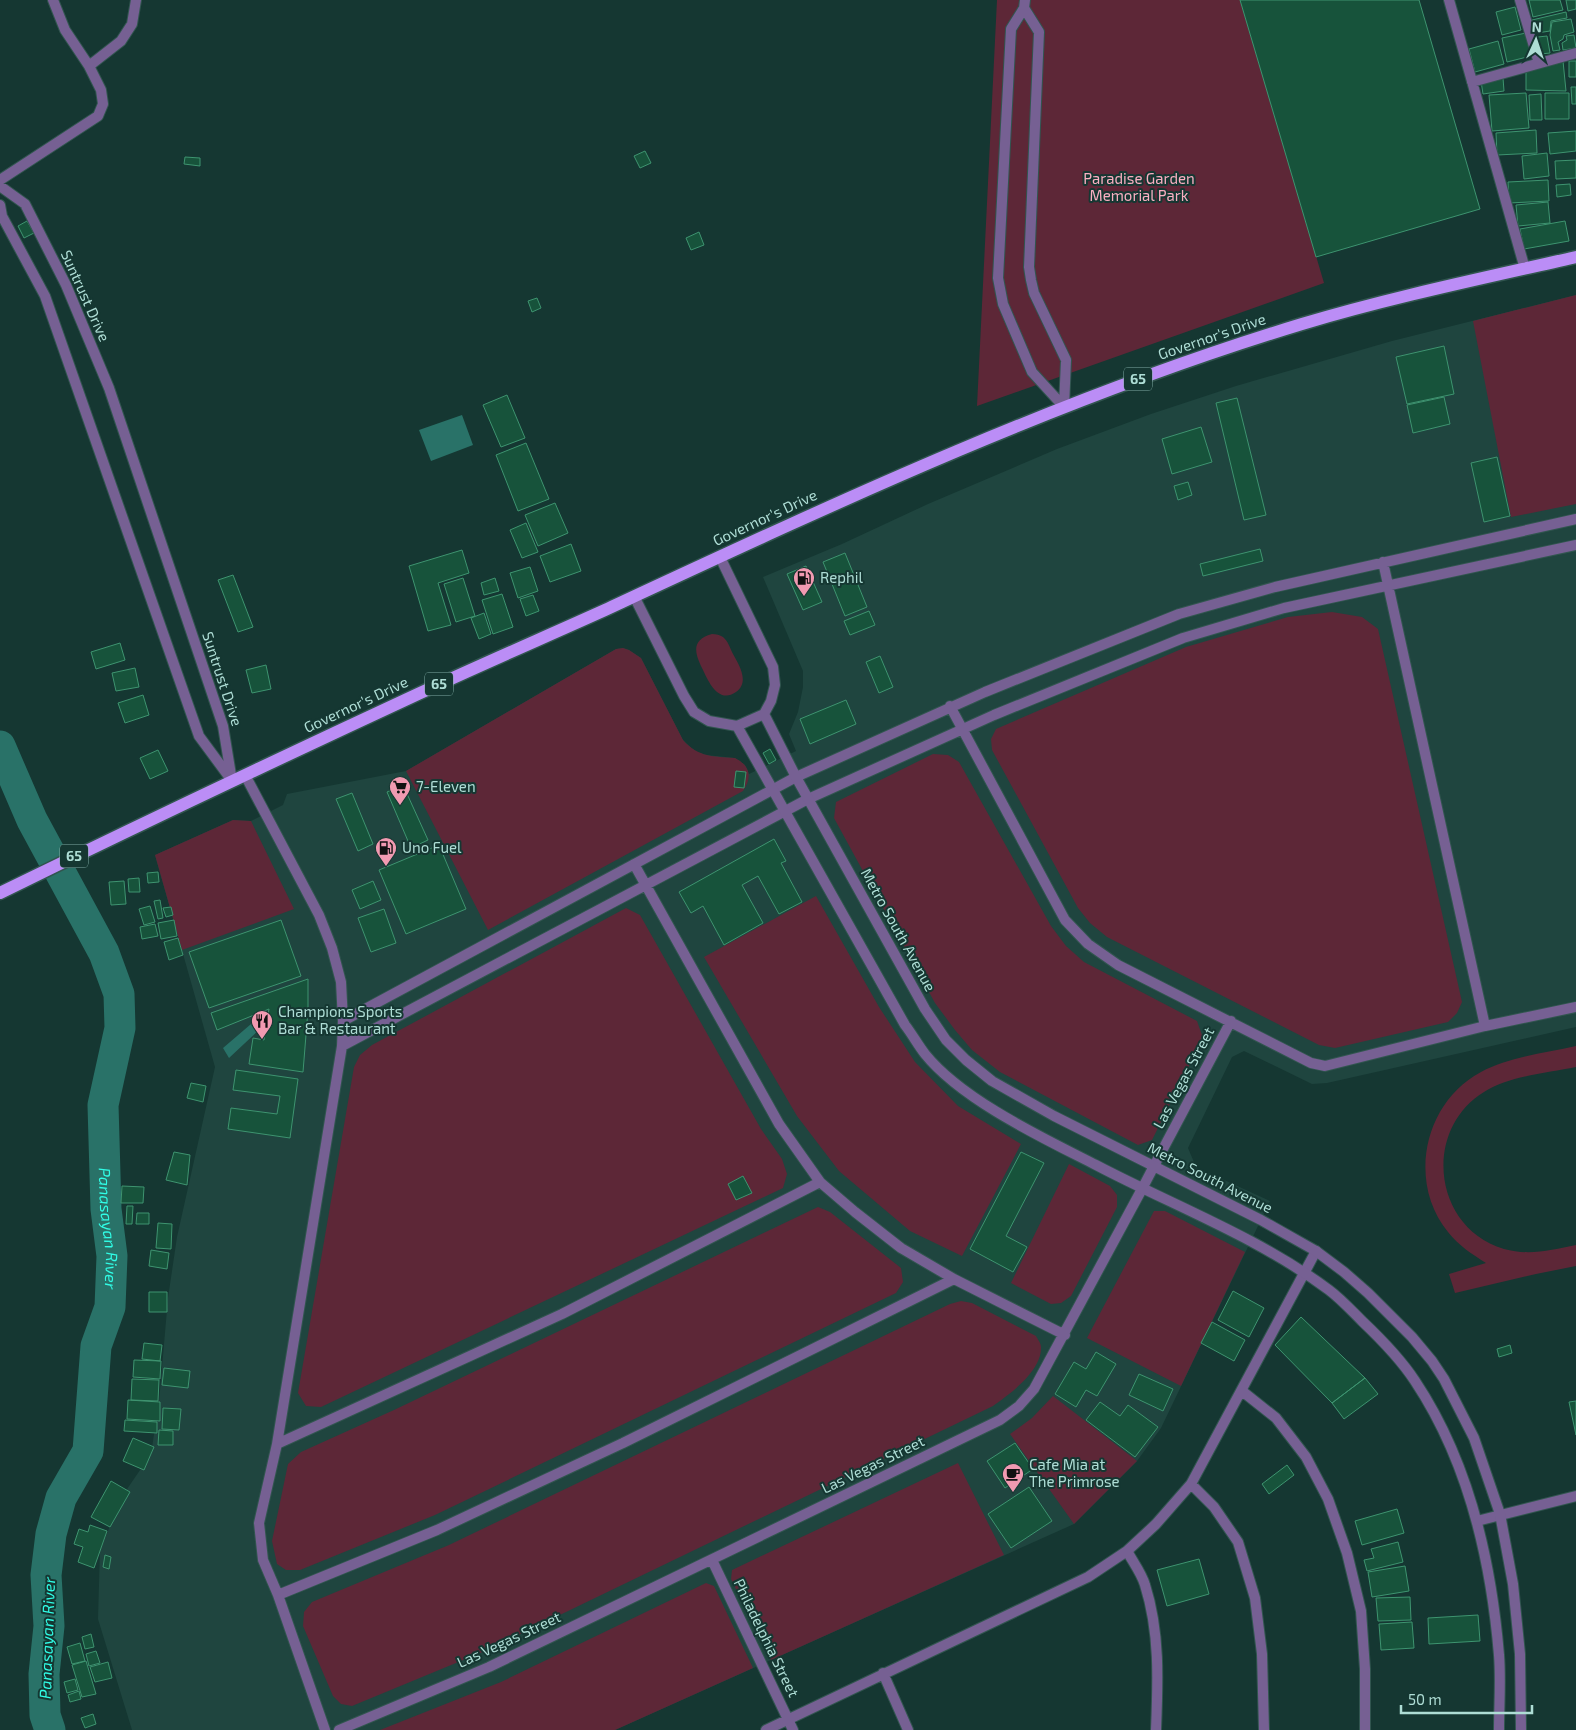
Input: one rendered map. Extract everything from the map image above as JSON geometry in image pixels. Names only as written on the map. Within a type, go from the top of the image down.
[{"type":"main road","name":"Governor's Drive","points":[[0,892],[146,821],[420,693],[908,471],[1064,407],[1155,373],[1298,325],[1393,299],[1576,257]]},
{"type":"street","points":[[0,180],[98,116],[103,104],[101,90],[89,66],[65,30],[52,0]]},
{"type":"street","points":[[89,66],[121,41],[132,24],[136,0]]},
{"type":"street","points":[[1449,0],[1524,269]]},
{"type":"street","points":[[1520,0],[1539,63]]},
{"type":"street","points":[[1024,4],[1039,32],[1030,280],[1034,293],[1066,360],[1064,407]]},
{"type":"street","points":[[1024,4],[1011,29],[998,278],[1003,304],[1032,372],[1064,407]]},
{"type":"street","points":[[1472,82],[1576,53]]},
{"type":"street","name":"Suntrust Drive","points":[[0,186],[24,204],[66,285],[109,388],[223,726],[232,781]]},
{"type":"street","points":[[0,205],[2,216],[45,296],[199,736],[232,781]]},
{"type":"street","points":[[343,1021],[796,777],[950,706],[1179,614],[1275,587],[1576,519]]},
{"type":"street","points":[[342,1046],[808,799],[962,729],[1183,638],[1284,608],[1576,545]]},
{"type":"street","points":[[634,596],[684,696],[694,712],[709,721],[738,726],[764,714],[771,701],[775,685],[773,667],[720,557]]},
{"type":"street","points":[[1383,562],[1485,1026]]},
{"type":"street","points":[[950,706],[1065,920],[1088,944],[1118,965],[1311,1063],[1325,1066],[1485,1026],[1576,1007]]},
{"type":"street","name":"Metro South Avenue","points":[[764,714],[808,799],[925,1009],[946,1040],[966,1060],[992,1081],[1054,1116],[1261,1220],[1316,1251],[1344,1272],[1394,1317],[1432,1361],[1444,1379],[1474,1438],[1500,1514],[1513,1584],[1519,1646],[1521,1730]]},
{"type":"street","points":[[738,726],[905,1025],[926,1055],[947,1076],[979,1101],[1045,1139],[1142,1189],[1251,1241],[1304,1273],[1330,1291],[1395,1354],[1437,1417],[1466,1484],[1477,1521],[1491,1590],[1499,1657],[1498,1730]]},
{"type":"street","points":[[245,775],[319,915],[332,948],[341,982],[342,1046],[278,1444],[260,1523],[264,1560],[278,1594],[325,1730]]},
{"type":"street","points":[[634,864],[779,1124],[820,1182],[901,1248],[954,1279],[1065,1335]]},
{"type":"street","name":"Las Vegas Street","points":[[339,1730],[489,1668],[1000,1420],[1019,1406],[1034,1389],[1065,1335],[1231,1021]]},
{"type":"street","points":[[278,1444],[562,1314],[820,1182]]},
{"type":"street","points":[[766,1730],[1088,1577],[1127,1551],[1156,1524],[1191,1484],[1316,1251]]},
{"type":"street","points":[[278,1594],[438,1530],[623,1443],[954,1279]]},
{"type":"street","points":[[1242,1390],[1276,1418],[1306,1457],[1328,1499],[1347,1553],[1360,1611],[1365,1669],[1365,1730]]},
{"type":"street","points":[[1191,1484],[1214,1508],[1238,1542],[1255,1598],[1262,1654],[1264,1730]]},
{"type":"street","points":[[1477,1521],[1576,1496]]},
{"type":"street","points":[[1127,1551],[1145,1583],[1155,1626],[1158,1682],[1156,1730]]},
{"type":"street","name":"Philadelphia Street","points":[[712,1560],[793,1730]]},
{"type":"street","points":[[883,1673],[908,1730]]},
{"type":"shaded area","points":[[1576,295],[1576,1027],[1327,1083],[1312,1084],[1244,1051],[1232,1057],[1188,1148],[1196,1167],[1270,1201],[1161,1428],[1137,1461],[1074,1524],[615,1730],[132,1730],[98,1619],[100,1550],[123,1495],[151,1454],[159,1402],[168,1298],[177,1237],[215,1067],[155,855],[233,820],[251,821],[283,805],[287,794],[406,771],[616,649],[623,648],[641,658],[683,740],[689,746],[697,752],[706,755],[735,758],[745,765],[749,774],[796,751],[789,734],[798,712],[803,687],[803,671],[763,577],[1057,449],[1151,414],[1236,386],[1392,341]]},
{"type":"shaded area","points":[[462,415],[473,445],[431,461],[419,430]]},
{"type":"shaded area","points":[[264,1013],[262,1027],[229,1058],[223,1048]]},
{"type":"green space","name":"Paradise Garden Memorial Park","points":[[997,0],[1240,0],[1324,283],[977,406]]},
{"type":"green space","points":[[1576,295],[1576,504],[1511,517],[1473,321]]},
{"type":"green space","points":[[1332,612],[1362,617],[1378,629],[1462,1002],[1457,1013],[1448,1022],[1335,1048],[1319,1045],[1107,937],[1090,923],[1078,908],[992,750],[991,739],[996,729],[1186,647],[1288,617]]},
{"type":"green space","points":[[712,634],[721,636],[726,640],[742,673],[743,678],[740,688],[730,695],[720,694],[715,690],[708,681],[698,658],[697,644],[700,640]]},
{"type":"green space","points":[[623,648],[641,658],[683,740],[701,753],[735,758],[740,761],[747,769],[749,777],[746,786],[743,791],[488,930],[406,771],[616,649]]},
{"type":"green space","points":[[933,754],[948,755],[959,762],[1051,926],[1066,946],[1084,962],[1197,1021],[1203,1038],[1152,1140],[1138,1145],[1000,1072],[972,1050],[935,1003],[834,818],[836,802]]},
{"type":"green space","points":[[233,820],[251,821],[294,909],[182,950],[155,855]]},
{"type":"green space","points":[[816,896],[879,1007],[915,1062],[958,1106],[1021,1144],[962,1256],[910,1231],[839,1171],[797,1116],[704,957]]},
{"type":"green space","points":[[626,908],[640,915],[761,1129],[782,1159],[787,1174],[783,1188],[321,1407],[306,1406],[298,1393],[354,1067],[360,1055],[372,1045]]},
{"type":"green space","points":[[1576,1046],[1576,1067],[1505,1082],[1484,1092],[1464,1109],[1451,1130],[1444,1153],[1444,1177],[1450,1200],[1462,1221],[1480,1238],[1504,1249],[1522,1252],[1540,1252],[1576,1245],[1576,1266],[1455,1293],[1449,1274],[1486,1263],[1471,1253],[1448,1232],[1435,1212],[1428,1190],[1425,1167],[1428,1145],[1435,1123],[1446,1103],[1462,1085],[1481,1072],[1515,1059]]},
{"type":"green space","points":[[1069,1164],[1110,1186],[1117,1195],[1117,1207],[1071,1296],[1061,1303],[1051,1304],[1011,1283]]},
{"type":"green space","points":[[818,1207],[830,1212],[901,1268],[903,1282],[896,1293],[435,1515],[300,1570],[286,1570],[277,1564],[272,1541],[288,1464],[301,1452],[394,1410]]},
{"type":"green space","points":[[1154,1211],[1165,1211],[1245,1252],[1181,1386],[1087,1338]]},
{"type":"green space","points":[[961,1301],[972,1303],[1036,1336],[1041,1347],[1040,1356],[1031,1373],[1008,1395],[993,1406],[485,1651],[352,1706],[341,1704],[333,1696],[303,1626],[304,1612],[312,1602],[449,1545],[950,1304]]},
{"type":"green space","points":[[1053,1396],[1137,1461],[1074,1524],[1010,1434],[1032,1418]]},
{"type":"green space","points":[[958,1463],[1004,1555],[771,1660],[731,1579],[732,1570]]},
{"type":"green space","points":[[706,1583],[714,1586],[753,1668],[615,1730],[380,1730],[501,1682]]},
{"type":"building","points":[[1240,0],[1419,0],[1480,209],[1316,257]]},
{"type":"building","points":[[1529,0],[1560,0],[1563,10],[1533,17]]},
{"type":"building","points":[[1566,0],[1576,0],[1576,9],[1568,11]]},
{"type":"building","points":[[1515,7],[1521,30],[1502,35],[1496,12]]},
{"type":"building","points":[[1566,12],[1567,18],[1551,21],[1550,31],[1537,33],[1532,20]]},
{"type":"building","points":[[1571,19],[1574,32],[1564,35],[1563,39],[1558,42],[1560,50],[1553,51],[1550,35],[1552,22]]},
{"type":"building","points":[[1526,33],[1531,56],[1507,62],[1502,38]]},
{"type":"building","points":[[1574,35],[1576,48],[1563,50],[1562,43],[1567,40],[1566,36]]},
{"type":"building","points":[[1547,36],[1550,53],[1541,54],[1538,37]]},
{"type":"building","points":[[1498,41],[1504,64],[1475,72],[1469,49]]},
{"type":"building","points":[[1563,61],[1566,91],[1526,90],[1526,71]]},
{"type":"building","points":[[1569,61],[1576,61],[1576,77],[1569,77]]},
{"type":"building","points":[[1503,78],[1504,91],[1483,94],[1481,81]]},
{"type":"building","points":[[1571,87],[1576,87],[1576,104],[1572,104]]},
{"type":"building","points":[[1526,93],[1529,128],[1492,131],[1489,95]]},
{"type":"building","points":[[1545,93],[1569,93],[1569,119],[1545,119]]},
{"type":"building","points":[[1541,94],[1542,120],[1530,120],[1529,95]]},
{"type":"building","points":[[1536,130],[1537,153],[1497,155],[1496,133]]},
{"type":"building","points":[[1576,131],[1576,151],[1550,154],[1548,133]]},
{"type":"building","points":[[645,151],[651,163],[640,168],[634,156]]},
{"type":"building","points":[[1547,153],[1549,176],[1524,179],[1522,156]]},
{"type":"building","points":[[185,157],[200,158],[200,166],[184,164]]},
{"type":"building","points":[[1576,160],[1576,178],[1556,179],[1555,161]]},
{"type":"building","points":[[1548,180],[1549,201],[1509,203],[1508,182]]},
{"type":"building","points":[[1570,184],[1571,195],[1557,197],[1556,185]]},
{"type":"building","points":[[1548,202],[1550,223],[1518,226],[1516,205]]},
{"type":"building","points":[[27,221],[34,233],[24,238],[18,226]]},
{"type":"building","points":[[1565,221],[1569,241],[1524,249],[1520,229]]},
{"type":"building","points":[[699,232],[704,245],[691,250],[686,238]]},
{"type":"building","points":[[537,298],[541,308],[532,312],[528,301]]},
{"type":"building","points":[[1444,346],[1454,394],[1407,404],[1396,357]]},
{"type":"building","points":[[507,395],[525,438],[501,447],[483,405]]},
{"type":"building","points":[[1444,397],[1450,424],[1413,433],[1407,405]]},
{"type":"building","points":[[1237,398],[1266,515],[1244,520],[1216,403]]},
{"type":"building","points":[[1201,427],[1212,462],[1172,474],[1162,439]]},
{"type":"building","points":[[526,443],[549,499],[518,511],[496,455]]},
{"type":"building","points":[[1497,457],[1510,516],[1484,522],[1471,463]]},
{"type":"building","points":[[1188,482],[1192,495],[1178,500],[1174,486]]},
{"type":"building","points":[[555,503],[568,533],[538,546],[525,515]]},
{"type":"building","points":[[526,523],[538,552],[522,558],[510,530]]},
{"type":"building","points":[[571,544],[581,571],[550,582],[540,556]]},
{"type":"building","points":[[1260,549],[1263,561],[1203,576],[1200,564]]},
{"type":"building","points":[[462,550],[469,573],[438,583],[451,625],[428,631],[409,566]]},
{"type":"building","points":[[845,553],[867,607],[845,616],[823,562]]},
{"type":"building","points":[[806,566],[822,602],[803,610],[787,574]]},
{"type":"building","points":[[530,567],[538,591],[518,598],[510,573]]},
{"type":"building","points":[[233,575],[253,627],[238,632],[218,580]]},
{"type":"building","points":[[463,578],[475,616],[456,622],[444,584]]},
{"type":"building","points":[[495,578],[499,591],[484,595],[481,583]]},
{"type":"building","points":[[502,594],[513,627],[493,634],[482,600]]},
{"type":"building","points":[[533,595],[539,611],[526,616],[520,599]]},
{"type":"building","points":[[869,611],[875,625],[850,635],[844,621]]},
{"type":"building","points":[[484,613],[491,634],[479,639],[471,618]]},
{"type":"building","points":[[120,643],[125,660],[96,669],[91,652]]},
{"type":"building","points":[[880,656],[893,687],[879,693],[866,662]]},
{"type":"building","points":[[266,665],[271,689],[252,693],[246,670]]},
{"type":"building","points":[[135,668],[139,687],[116,691],[112,673]]},
{"type":"building","points":[[143,695],[149,715],[125,723],[118,703]]},
{"type":"building","points":[[846,700],[856,724],[810,744],[800,719]]},
{"type":"building","points":[[770,749],[776,760],[769,764],[763,753]]},
{"type":"building","points":[[158,750],[168,771],[150,779],[140,758]]},
{"type":"building","points":[[736,771],[746,772],[744,788],[734,787]]},
{"type":"building","points":[[403,785],[428,840],[411,848],[387,792]]},
{"type":"building","points":[[352,793],[373,844],[358,851],[336,799]]},
{"type":"building","points":[[774,839],[786,861],[781,863],[802,902],[779,914],[758,876],[742,885],[763,923],[724,945],[703,906],[691,913],[679,892]]},
{"type":"building","points":[[439,845],[466,909],[406,934],[379,870]]},
{"type":"building","points":[[158,872],[159,882],[148,883],[147,873]]},
{"type":"building","points":[[139,878],[140,892],[129,892],[128,879]]},
{"type":"building","points":[[124,881],[126,904],[111,905],[109,882]]},
{"type":"building","points":[[373,881],[381,900],[360,909],[352,890]]},
{"type":"building","points":[[160,900],[163,918],[158,919],[154,901]]},
{"type":"building","points":[[150,906],[155,922],[144,925],[139,909]]},
{"type":"building","points":[[171,907],[173,915],[166,917],[163,908]]},
{"type":"building","points":[[384,909],[396,943],[371,952],[358,918]]},
{"type":"building","points":[[174,920],[177,936],[161,939],[158,923]]},
{"type":"building","points":[[281,920],[301,976],[209,1008],[189,952]]},
{"type":"building","points":[[155,924],[158,936],[142,939],[140,927]]},
{"type":"building","points":[[178,938],[183,955],[169,960],[164,942]]},
{"type":"building","points":[[308,979],[308,1010],[303,1072],[249,1064],[253,1038],[264,1040],[269,1009],[217,1030],[211,1013]]},
{"type":"building","points":[[236,1070],[298,1079],[290,1138],[228,1129],[231,1108],[277,1114],[280,1096],[233,1090]]},
{"type":"building","points":[[191,1083],[206,1086],[203,1102],[187,1098]]},
{"type":"building","points":[[174,1152],[190,1155],[187,1185],[166,1180]]},
{"type":"building","points":[[1021,1152],[1044,1163],[1006,1236],[1027,1247],[1013,1272],[970,1249]]},
{"type":"building","points":[[743,1176],[752,1193],[736,1200],[728,1184]]},
{"type":"building","points":[[122,1186],[144,1187],[143,1203],[121,1203]]},
{"type":"building","points":[[127,1206],[133,1206],[132,1224],[126,1224]]},
{"type":"building","points":[[137,1213],[149,1213],[149,1224],[136,1224]]},
{"type":"building","points":[[158,1223],[172,1224],[171,1249],[156,1248]]},
{"type":"building","points":[[151,1250],[169,1253],[167,1269],[149,1266]]},
{"type":"building","points":[[1233,1291],[1264,1308],[1249,1337],[1218,1320]]},
{"type":"building","points":[[149,1292],[167,1292],[167,1312],[149,1312]]},
{"type":"building","points":[[1301,1317],[1365,1378],[1332,1403],[1275,1345]]},
{"type":"building","points":[[1212,1322],[1245,1340],[1234,1361],[1201,1343]]},
{"type":"building","points":[[144,1343],[162,1345],[160,1361],[142,1359]]},
{"type":"building","points":[[1510,1345],[1512,1353],[1499,1357],[1497,1349]]},
{"type":"building","points":[[1096,1352],[1116,1364],[1097,1396],[1086,1390],[1076,1407],[1055,1394],[1074,1362],[1086,1369]]},
{"type":"building","points":[[134,1360],[161,1361],[160,1379],[133,1377]]},
{"type":"building","points":[[164,1368],[190,1371],[188,1388],[162,1385]]},
{"type":"building","points":[[1139,1374],[1173,1389],[1163,1411],[1129,1395]]},
{"type":"building","points":[[1365,1378],[1378,1394],[1344,1419],[1332,1403]]},
{"type":"building","points":[[132,1379],[159,1380],[158,1401],[131,1400]]},
{"type":"building","points":[[128,1400],[160,1402],[160,1421],[127,1419]]},
{"type":"building","points":[[1576,1401],[1576,1435],[1569,1402]]},
{"type":"building","points":[[1100,1402],[1120,1416],[1128,1405],[1158,1427],[1135,1457],[1086,1420]]},
{"type":"building","points":[[163,1408],[181,1409],[179,1430],[162,1429]]},
{"type":"building","points":[[125,1420],[157,1422],[157,1433],[124,1431]]},
{"type":"building","points":[[159,1430],[173,1431],[173,1445],[158,1445]]},
{"type":"building","points":[[133,1438],[154,1447],[144,1470],[123,1461]]},
{"type":"building","points":[[1015,1443],[1033,1469],[1005,1488],[987,1461]]},
{"type":"building","points":[[1287,1465],[1294,1475],[1269,1494],[1262,1484]]},
{"type":"building","points":[[111,1481],[130,1492],[110,1527],[91,1517]]},
{"type":"building","points":[[1029,1487],[1052,1521],[1011,1548],[988,1514]]},
{"type":"building","points":[[1397,1509],[1404,1533],[1362,1545],[1355,1521]]},
{"type":"building","points":[[90,1525],[107,1531],[94,1568],[78,1562],[83,1547],[74,1544],[79,1529],[88,1532]]},
{"type":"building","points":[[1398,1542],[1403,1562],[1367,1571],[1364,1560],[1374,1558],[1371,1549]]},
{"type":"building","points":[[105,1555],[111,1557],[109,1569],[103,1567]]},
{"type":"building","points":[[1199,1559],[1209,1594],[1167,1606],[1157,1570]]},
{"type":"building","points":[[1405,1566],[1409,1591],[1372,1597],[1368,1572]]},
{"type":"building","points":[[1410,1597],[1411,1620],[1378,1621],[1376,1598]]},
{"type":"building","points":[[1478,1615],[1480,1641],[1429,1644],[1428,1618]]},
{"type":"building","points":[[1412,1622],[1414,1648],[1381,1650],[1379,1624]]},
{"type":"building","points":[[91,1634],[94,1647],[85,1649],[82,1637]]},
{"type":"building","points":[[80,1643],[85,1661],[72,1664],[67,1647]]},
{"type":"building","points":[[96,1651],[100,1663],[89,1666],[86,1654]]},
{"type":"building","points":[[86,1661],[96,1694],[82,1697],[72,1665]]},
{"type":"building","points":[[108,1662],[112,1678],[95,1682],[90,1667]]},
{"type":"building","points":[[75,1679],[78,1690],[67,1693],[64,1682]]},
{"type":"building","points":[[79,1691],[81,1699],[70,1702],[68,1695]]},
{"type":"building","points":[[93,1714],[96,1724],[85,1728],[81,1718]]},
{"type":"waterway","name":"Panasayan River","points":[[0,746],[32,820],[104,953],[119,994],[120,1028],[103,1105],[106,1209],[112,1256],[110,1307],[96,1346],[88,1451],[61,1498],[51,1534],[46,1575],[49,1626],[44,1674],[45,1715],[50,1730]]},
{"type":"place","name":"Rephil","points":[[804,597]]},
{"type":"place","name":"7-Eleven","points":[[400,806]]},
{"type":"place","name":"Uno Fuel","points":[[386,867]]},
{"type":"place","name":"Champions Sports Bar & Restaurant","points":[[262,1040]]},
{"type":"place","name":"Cafe Mia at The Primrose","points":[[1013,1493]]}]
